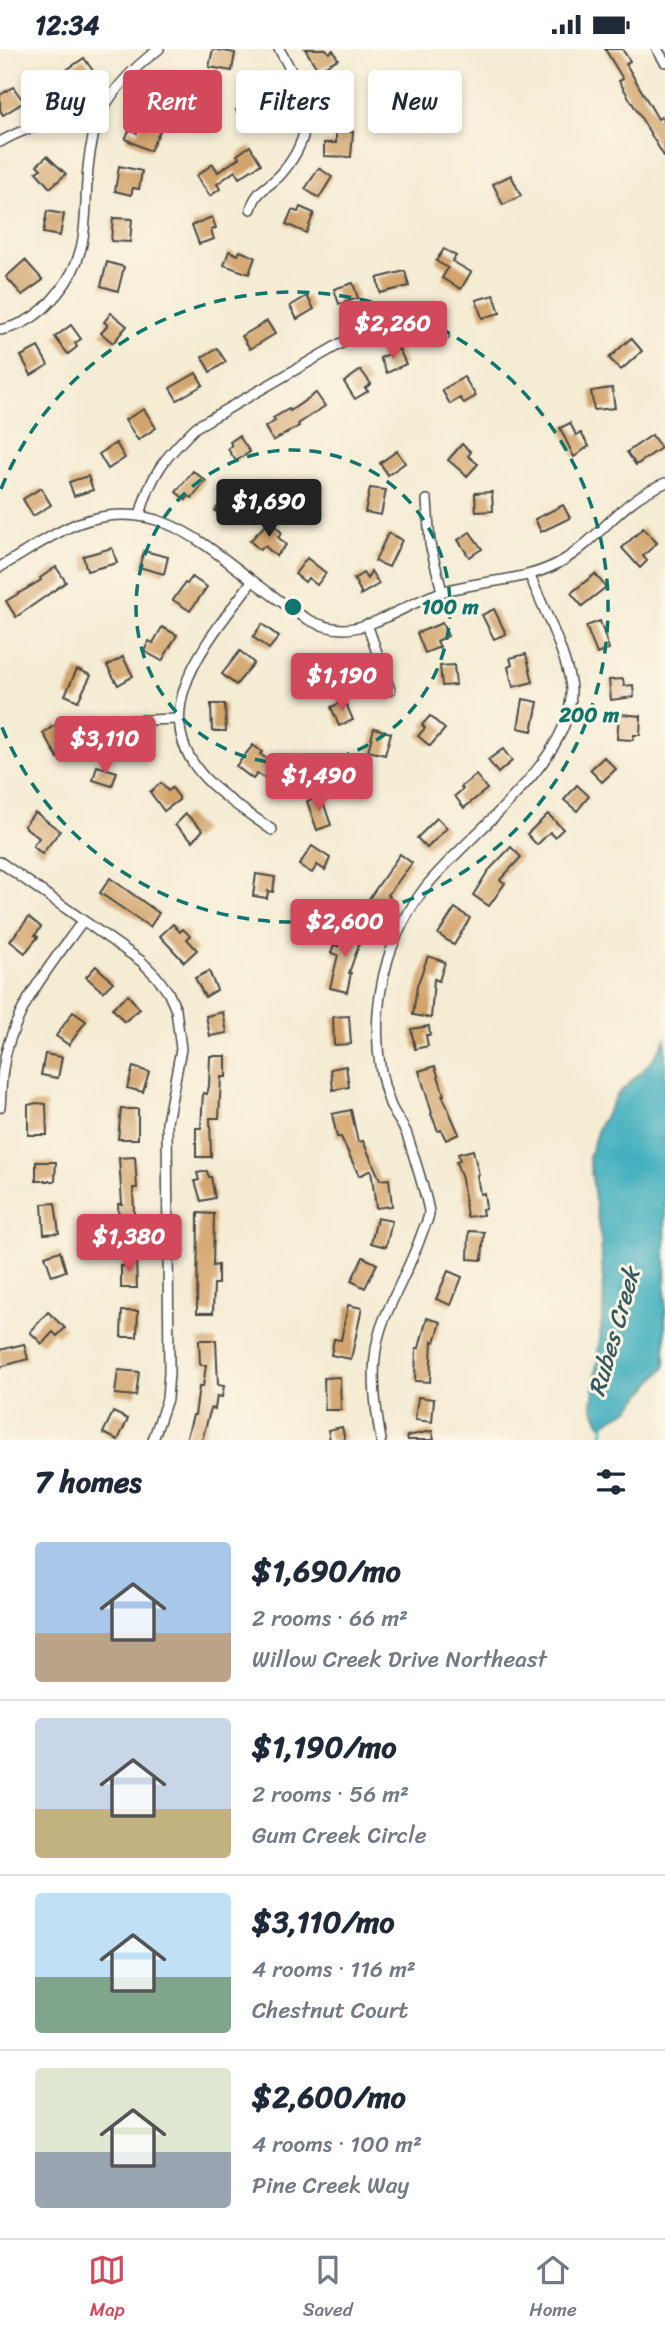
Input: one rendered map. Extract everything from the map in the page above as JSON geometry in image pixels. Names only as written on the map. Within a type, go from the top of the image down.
[{"type":"street","points":[[109,101],[122,78],[159,49]]},
{"type":"street","points":[[251,209],[255,196],[281,174],[304,137],[306,114],[299,82],[279,49]]},
{"type":"street","points":[[657,49],[665,62]]},
{"type":"street","points":[[0,142],[21,130]]},
{"type":"street","points":[[0,330],[20,326],[44,309],[69,281],[81,257],[89,161],[94,133]]},
{"type":"street","points":[[140,516],[152,477],[176,446],[196,427],[352,337],[382,324],[405,320],[439,334]]},
{"type":"street","points":[[0,567],[76,524],[114,516],[140,516],[155,519],[191,534],[309,621],[345,629],[367,624],[442,591],[530,576],[573,554],[630,502],[665,483]]},
{"type":"street","points":[[427,500],[429,544],[442,591]]},
{"type":"street","points":[[381,1440],[374,1399],[374,1371],[379,1340],[384,1318],[411,1266],[429,1213],[409,1140],[390,1105],[376,1053],[381,984],[389,956],[405,919],[424,889],[509,801],[556,746],[571,709],[572,688],[567,667],[530,576]]},
{"type":"street","points":[[252,581],[195,661],[184,682],[179,719],[189,755],[203,776],[272,830]]},
{"type":"street","points":[[367,624],[390,690]]},
{"type":"street","points":[[116,721],[179,719]]},
{"type":"street","points":[[0,862],[141,961],[168,992],[176,1010],[181,1049],[167,1122],[169,1373],[167,1399],[153,1440]]},
{"type":"street","points":[[0,1107],[3,1068],[9,1041],[34,988],[82,922]]},
{"type":"water","points":[[665,1039],[665,1367],[629,1409],[601,1425],[592,1405],[604,1303],[601,1242],[589,1157],[599,1126],[617,1095],[652,1061]]},
{"type":"building","points":[[213,49],[235,53],[232,71],[209,67]]},
{"type":"building","points":[[305,49],[326,49],[329,53],[333,50],[338,59],[318,70]]},
{"type":"building","points":[[605,49],[622,49],[630,61],[626,64],[658,119],[661,117],[665,124],[665,158],[619,81],[623,79]]},
{"type":"building","points":[[84,58],[92,70],[66,70]]},
{"type":"building","points":[[13,87],[21,98],[21,104],[3,115],[0,110],[0,95]]},
{"type":"building","points":[[128,133],[159,133],[150,151],[125,139]]},
{"type":"building","points":[[336,133],[353,133],[351,157],[324,156],[324,143],[336,143]]},
{"type":"building","points":[[250,146],[261,164],[239,178],[235,171],[217,184],[220,189],[210,196],[196,176],[213,164],[218,172],[239,158],[237,155]]},
{"type":"building","points":[[47,156],[66,174],[50,188],[36,172],[41,169],[37,165]]},
{"type":"building","points":[[119,166],[142,171],[139,189],[133,188],[131,195],[115,191]]},
{"type":"building","points":[[319,168],[332,177],[319,198],[305,189]]},
{"type":"building","points":[[511,175],[521,196],[503,205],[493,184]]},
{"type":"building","points":[[300,207],[314,213],[306,233],[286,224],[292,210],[298,212]]},
{"type":"building","points":[[47,211],[64,214],[60,236],[43,233]]},
{"type":"building","points":[[212,217],[216,228],[211,230],[214,239],[199,244],[192,225]]},
{"type":"building","points":[[113,218],[132,219],[130,242],[111,241]]},
{"type":"building","points":[[444,249],[456,256],[452,261],[471,272],[461,289],[442,278],[448,268],[436,261]]},
{"type":"building","points":[[229,251],[238,255],[240,251],[255,257],[249,274],[224,265]]},
{"type":"building","points":[[25,260],[43,280],[22,295],[6,277]]},
{"type":"building","points":[[107,262],[124,267],[118,291],[101,286]]},
{"type":"building","points":[[405,271],[409,286],[380,293],[377,278]]},
{"type":"building","points":[[353,283],[358,298],[339,304],[334,289]]},
{"type":"building","points":[[494,295],[500,313],[482,318],[476,300]]},
{"type":"building","points":[[307,296],[314,309],[297,319],[290,306]]},
{"type":"building","points":[[111,313],[127,326],[113,343],[101,333],[108,325],[104,322]]},
{"type":"building","points":[[267,321],[275,334],[250,349],[242,336]]},
{"type":"building","points":[[71,325],[81,339],[75,343],[77,347],[68,354],[55,337]]},
{"type":"building","points":[[631,338],[642,351],[621,370],[609,358]]},
{"type":"building","points":[[38,347],[48,365],[31,375],[21,356]]},
{"type":"building","points":[[217,348],[226,362],[210,372],[202,357]]},
{"type":"building","points":[[399,349],[406,364],[387,373],[380,358]]},
{"type":"building","points":[[361,370],[371,384],[365,388],[368,391],[355,399],[344,382]]},
{"type":"building","points":[[196,373],[203,385],[177,400],[170,388]]},
{"type":"building","points":[[464,377],[476,396],[464,403],[460,398],[450,404],[442,390]]},
{"type":"building","points":[[612,388],[615,408],[594,410],[591,391]]},
{"type":"building","points":[[316,393],[325,406],[273,441],[265,427],[275,421],[273,418],[289,409],[290,411]]},
{"type":"building","points":[[144,409],[156,428],[138,440],[125,420]]},
{"type":"building","points":[[570,423],[576,435],[581,433],[589,446],[574,457],[560,428]]},
{"type":"building","points":[[652,435],[661,448],[636,465],[627,452]]},
{"type":"building","points":[[239,436],[250,452],[236,461],[228,449],[232,446],[230,442]]},
{"type":"building","points":[[116,443],[125,458],[108,469],[99,454]]},
{"type":"building","points":[[462,444],[471,452],[468,456],[478,464],[467,476],[448,460]]},
{"type":"building","points":[[397,451],[405,463],[388,475],[380,463]]},
{"type":"building","points":[[193,471],[206,481],[192,498],[189,496],[186,500],[176,492]]},
{"type":"building","points":[[88,476],[93,490],[74,496],[69,482]]},
{"type":"building","points":[[41,488],[51,505],[33,516],[23,499]]},
{"type":"building","points":[[370,488],[386,490],[381,515],[365,512]]},
{"type":"building","points":[[492,492],[493,511],[476,512],[475,493]]},
{"type":"building","points":[[225,496],[243,508],[233,523],[215,511]]},
{"type":"building","points":[[563,505],[570,518],[541,532],[535,519]]},
{"type":"building","points":[[270,520],[282,533],[278,537],[286,545],[276,556],[265,546],[260,550],[250,541]]},
{"type":"building","points":[[643,528],[657,543],[643,556],[647,561],[640,568],[622,548]]},
{"type":"building","points":[[470,532],[482,549],[469,557],[458,540]]},
{"type":"building","points":[[388,533],[402,540],[389,567],[375,561]]},
{"type":"building","points":[[112,548],[117,563],[87,571],[83,556]]},
{"type":"building","points":[[144,551],[168,557],[164,574],[139,567]]},
{"type":"building","points":[[307,558],[326,573],[317,585],[308,578],[305,582],[295,574]]},
{"type":"building","points":[[56,567],[66,582],[16,617],[6,601],[41,580],[40,578]]},
{"type":"building","points":[[371,571],[379,584],[360,595],[354,579],[363,573],[367,579]]},
{"type":"building","points":[[595,574],[606,587],[582,606],[571,593]]},
{"type":"building","points":[[192,577],[207,587],[190,611],[173,600]]},
{"type":"building","points":[[494,609],[506,634],[494,639],[482,615]]},
{"type":"building","points":[[600,621],[609,649],[597,654],[586,626]]},
{"type":"building","points":[[442,623],[448,636],[437,641],[440,647],[425,653],[417,633]]},
{"type":"building","points":[[262,624],[279,637],[269,649],[253,637]]},
{"type":"building","points":[[162,627],[177,635],[162,661],[144,651],[149,641],[153,643]]},
{"type":"building","points":[[240,651],[254,663],[236,685],[222,674]]},
{"type":"building","points":[[526,654],[533,682],[513,687],[508,667],[512,665],[510,658]]},
{"type":"building","points":[[323,656],[342,678],[330,689],[311,667]]},
{"type":"building","points":[[123,657],[133,676],[118,685],[107,666]]},
{"type":"building","points":[[454,665],[456,685],[442,686],[440,666]]},
{"type":"building","points":[[77,669],[91,675],[78,701],[65,695]]},
{"type":"building","points":[[623,679],[624,686],[633,685],[634,697],[611,700],[609,680]]},
{"type":"building","points":[[523,699],[538,702],[532,731],[518,728]]},
{"type":"building","points":[[345,701],[353,720],[339,726],[331,707]]},
{"type":"building","points":[[211,704],[225,704],[226,731],[212,731]]},
{"type":"building","points":[[619,714],[641,716],[640,735],[634,735],[633,740],[617,739]]},
{"type":"building","points":[[430,716],[445,729],[430,746],[418,736],[425,728],[422,725]]},
{"type":"building","points":[[57,724],[72,749],[58,758],[43,733]]},
{"type":"building","points":[[374,728],[391,733],[385,755],[368,751]]},
{"type":"building","points":[[253,745],[268,760],[266,763],[298,779],[290,792],[257,774],[253,779],[236,766]]},
{"type":"building","points":[[503,749],[512,761],[498,773],[488,760]]},
{"type":"building","points":[[604,757],[616,769],[602,782],[590,770]]},
{"type":"building","points":[[97,766],[117,772],[112,786],[93,780]]},
{"type":"building","points":[[476,775],[487,789],[464,808],[455,796],[463,789],[461,787]]},
{"type":"building","points":[[161,783],[168,791],[172,788],[179,797],[179,800],[164,811],[150,792]]},
{"type":"building","points":[[577,785],[589,796],[577,811],[564,800]]},
{"type":"building","points":[[321,796],[331,825],[317,830],[307,801]]},
{"type":"building","points":[[35,812],[60,831],[42,854],[33,846],[39,838],[24,826]]},
{"type":"building","points":[[186,814],[203,830],[193,841],[175,825]]},
{"type":"building","points":[[548,814],[563,829],[555,837],[550,832],[537,845],[527,834]]},
{"type":"building","points":[[437,818],[447,828],[427,848],[417,838]]},
{"type":"building","points":[[312,846],[330,858],[325,870],[317,865],[312,873],[299,865]]},
{"type":"building","points":[[511,847],[521,857],[500,880],[505,883],[489,906],[473,895],[488,871]]},
{"type":"building","points":[[400,854],[412,863],[388,895],[390,897],[372,925],[357,916]]},
{"type":"building","points":[[256,874],[275,877],[273,892],[268,891],[267,898],[253,896]]},
{"type":"building","points":[[110,878],[159,913],[150,927],[100,893]]},
{"type":"building","points":[[455,908],[470,918],[454,945],[438,934]]},
{"type":"building","points":[[29,917],[41,927],[35,935],[38,937],[25,953],[10,941]]},
{"type":"building","points":[[173,924],[180,932],[183,929],[190,936],[187,939],[197,950],[184,962],[160,936]]},
{"type":"building","points":[[347,928],[363,933],[349,973],[347,992],[330,988],[338,955],[331,953],[334,945],[338,946],[341,937],[344,938]]},
{"type":"building","points":[[428,956],[445,962],[439,981],[434,979],[431,1018],[413,1015],[417,986]]},
{"type":"building","points":[[96,966],[113,982],[103,992],[86,977]]},
{"type":"building","points":[[209,971],[217,990],[205,997],[195,978]]},
{"type":"building","points":[[128,995],[140,1009],[124,1022],[112,1008]]},
{"type":"building","points":[[73,1012],[86,1021],[69,1045],[56,1036]]},
{"type":"building","points":[[223,1012],[227,1033],[210,1036],[206,1016]]},
{"type":"building","points":[[349,1016],[351,1044],[334,1045],[333,1017]]},
{"type":"building","points":[[429,1026],[430,1035],[426,1035],[428,1046],[415,1049],[411,1029]]},
{"type":"building","points":[[45,1054],[62,1057],[58,1078],[41,1075]]},
{"type":"building","points":[[210,1056],[226,1056],[226,1077],[221,1077],[219,1118],[210,1118],[211,1157],[196,1157],[196,1128],[201,1128],[203,1093],[207,1094],[209,1086]]},
{"type":"building","points":[[346,1066],[349,1087],[333,1090],[331,1069]]},
{"type":"building","points":[[435,1066],[442,1095],[459,1134],[446,1140],[441,1130],[438,1131],[431,1114],[419,1071]]},
{"type":"building","points":[[133,1067],[149,1072],[143,1092],[127,1088]]},
{"type":"building","points":[[46,1104],[47,1135],[28,1135],[28,1105]]},
{"type":"building","points":[[121,1109],[138,1109],[138,1139],[118,1139]]},
{"type":"building","points":[[351,1110],[358,1142],[363,1141],[380,1180],[389,1179],[392,1206],[376,1208],[371,1170],[359,1176],[341,1137],[337,1137],[332,1114]]},
{"type":"building","points":[[473,1150],[480,1194],[484,1193],[486,1208],[482,1209],[483,1215],[467,1217],[462,1179],[456,1162],[460,1161],[458,1154]]},
{"type":"building","points":[[135,1157],[135,1234],[120,1235],[118,1204],[122,1204],[119,1158]]},
{"type":"building","points":[[36,1162],[56,1162],[55,1181],[36,1181]]},
{"type":"building","points":[[207,1171],[211,1177],[215,1198],[201,1201],[195,1181],[199,1180],[197,1173]]},
{"type":"building","points":[[55,1203],[59,1233],[44,1234],[42,1204]]},
{"type":"building","points":[[198,1213],[214,1214],[213,1266],[218,1265],[218,1284],[214,1284],[213,1313],[197,1313]]},
{"type":"building","points":[[377,1218],[392,1221],[386,1247],[371,1243]]},
{"type":"building","points":[[469,1231],[484,1232],[482,1260],[468,1259]]},
{"type":"building","points":[[60,1251],[66,1271],[52,1276],[45,1256]]},
{"type":"building","points":[[136,1257],[137,1288],[121,1288],[121,1266],[124,1266],[124,1258]]},
{"type":"building","points":[[363,1257],[377,1264],[365,1288],[351,1281]]},
{"type":"building","points":[[448,1271],[462,1277],[451,1305],[436,1299]]},
{"type":"building","points":[[348,1305],[362,1308],[351,1359],[331,1355],[334,1339],[341,1340]]},
{"type":"building","points":[[122,1311],[138,1311],[137,1337],[121,1337]]},
{"type":"building","points":[[48,1312],[65,1328],[57,1336],[53,1332],[42,1344],[30,1332]]},
{"type":"building","points":[[427,1318],[441,1322],[435,1342],[432,1341],[430,1382],[415,1381],[416,1348],[419,1348]]},
{"type":"building","points":[[199,1340],[216,1340],[218,1385],[224,1386],[222,1397],[217,1396],[215,1409],[211,1408],[202,1440],[186,1440],[195,1415],[199,1387],[203,1387],[206,1365],[200,1365]]},
{"type":"building","points":[[24,1344],[28,1359],[0,1367],[0,1350]]},
{"type":"building","points":[[118,1370],[139,1372],[136,1396],[115,1394]]},
{"type":"building","points":[[340,1377],[341,1410],[325,1410],[324,1378]]},
{"type":"building","points":[[418,1397],[434,1399],[432,1422],[415,1420]]},
{"type":"building","points":[[113,1412],[128,1419],[118,1440],[103,1433]]},
{"type":"building","points":[[342,1427],[345,1440],[330,1440],[328,1430]]},
{"type":"building","points":[[432,1431],[434,1440],[408,1440],[407,1436]]},
{"type":"waterway","name":"Rubes Creek","points":[[601,1440],[605,1422]]}]
